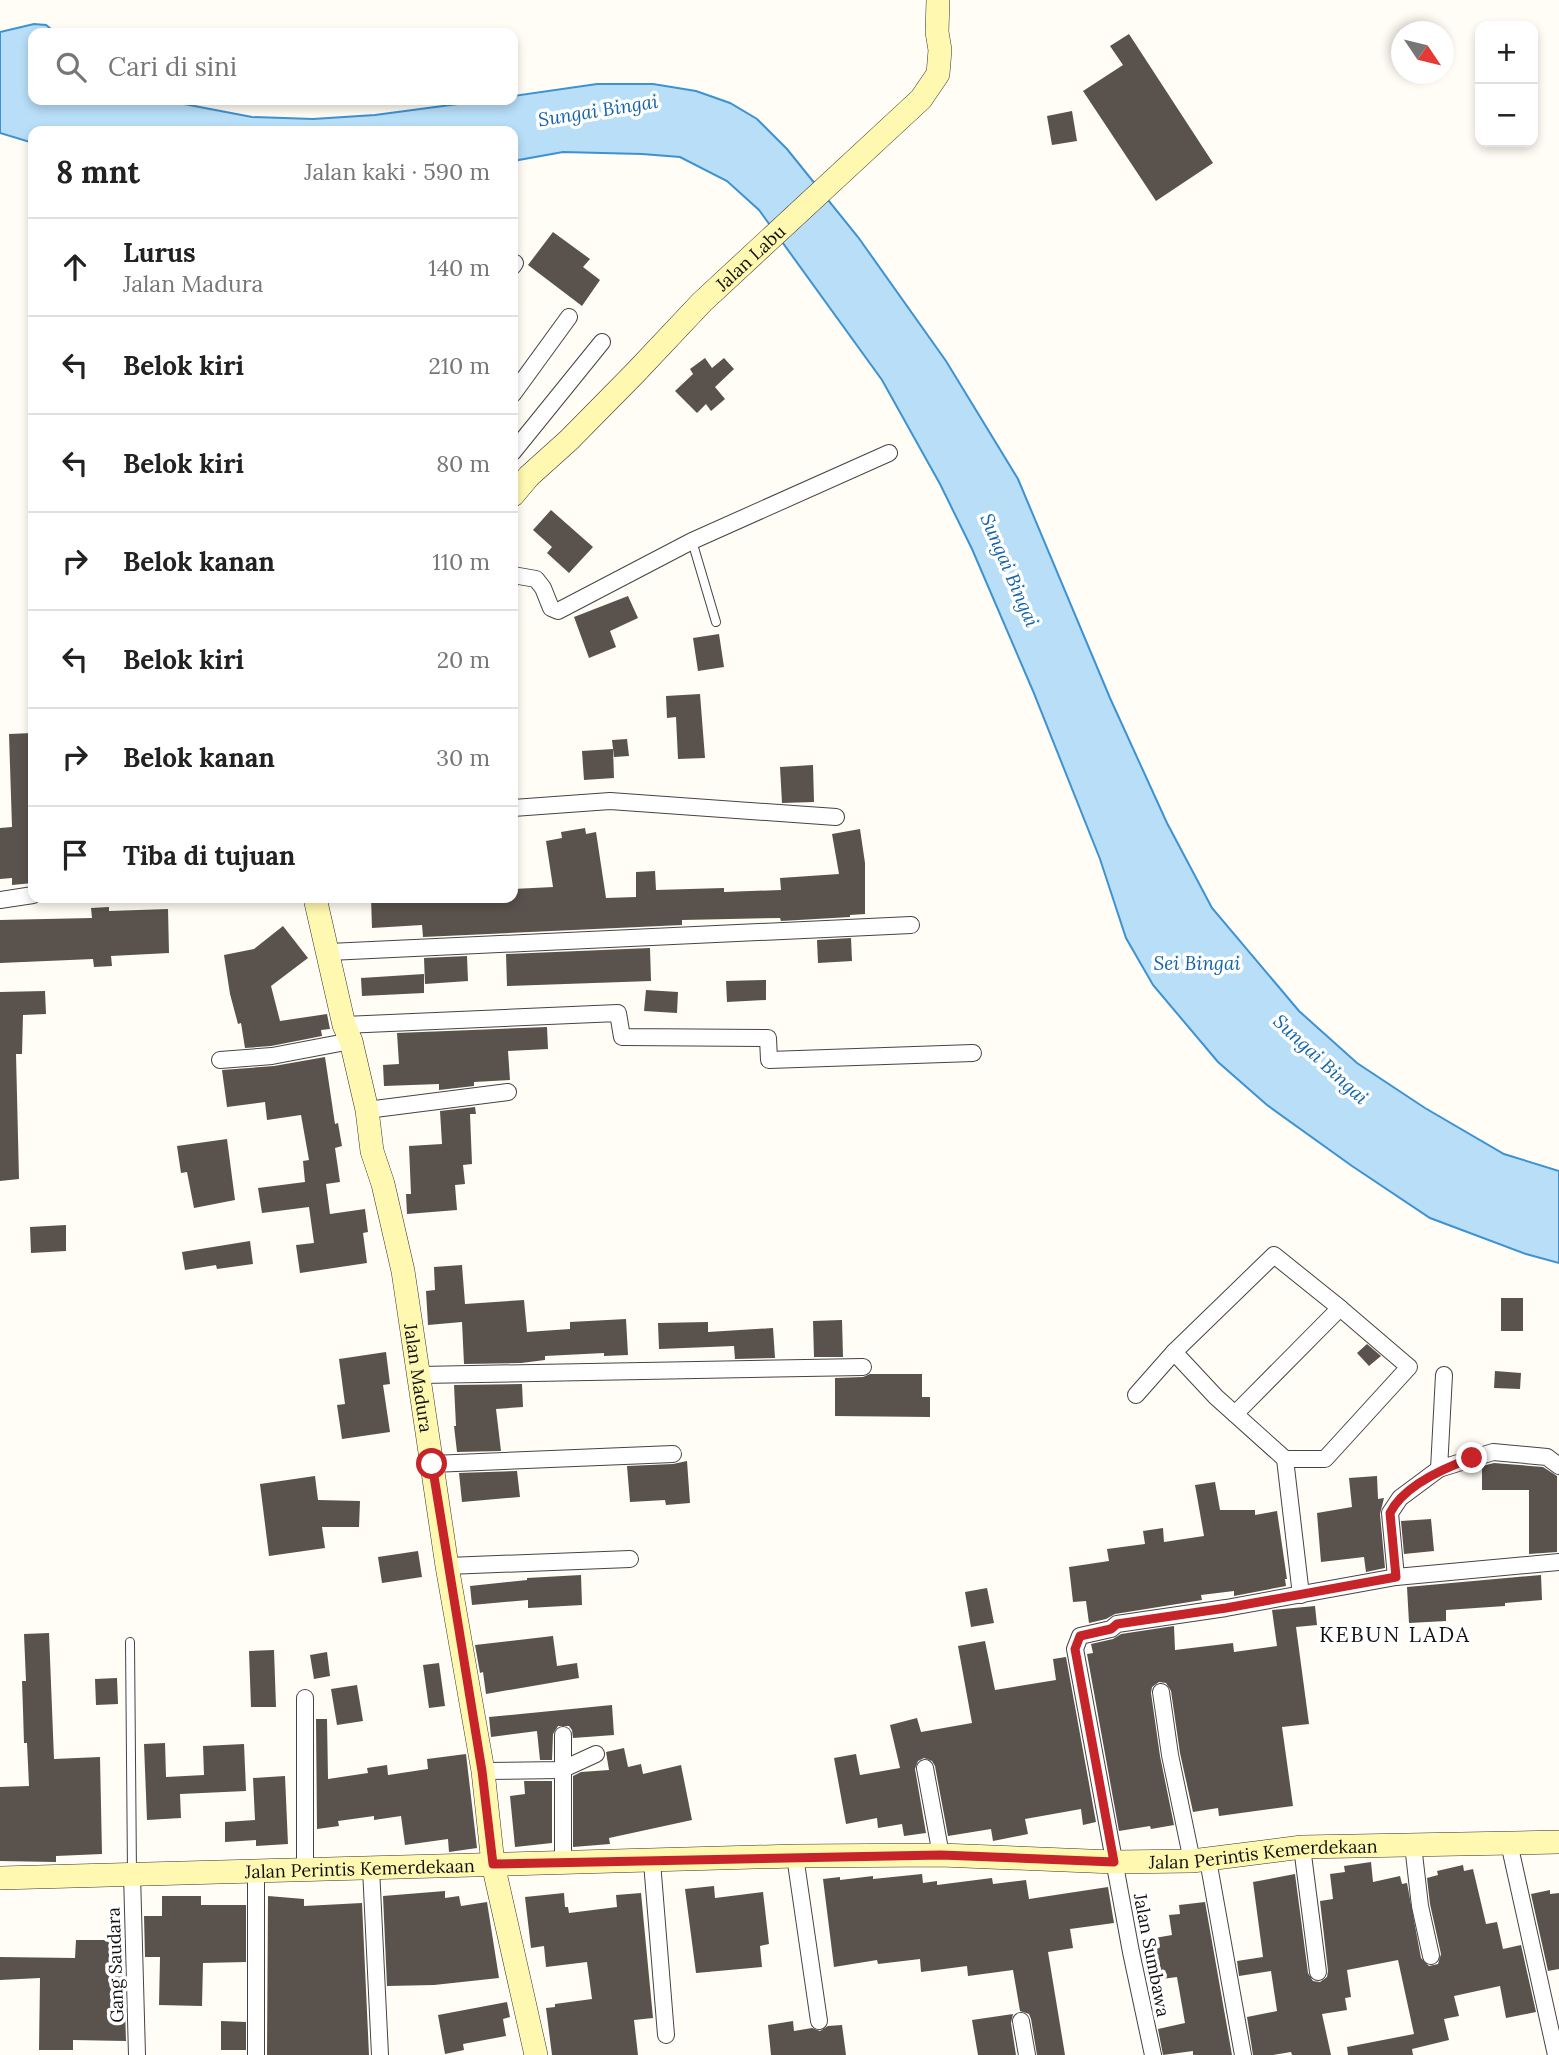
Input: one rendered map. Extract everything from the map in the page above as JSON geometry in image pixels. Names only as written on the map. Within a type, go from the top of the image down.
[{"type":"street","name":"Jalan Labu","points":[[518,489],[702,302],[921,99],[938,74],[938,0]]},
{"type":"street","points":[[518,387],[569,317]]},
{"type":"street","points":[[518,447],[601,342]]},
{"type":"street","points":[[518,576],[536,579],[551,608],[558,611],[692,541],[889,453]]},
{"type":"street","points":[[518,460],[529,476]]},
{"type":"street","points":[[518,808],[610,801],[836,817]]},
{"type":"street","points":[[0,900],[28,896]]},
{"type":"street","name":"Jalan Madura","points":[[316,903],[367,1110],[372,1151],[383,1184],[403,1271],[447,1566],[482,1771],[493,1864],[536,2055]]},
{"type":"street","points":[[328,952],[911,925]]},
{"type":"street","points":[[220,1060],[272,1055],[347,1033],[618,1013],[622,1037],[768,1038],[769,1059],[973,1053]]},
{"type":"street","points":[[367,1110],[508,1092]]},
{"type":"street","points":[[1136,1395],[1174,1352],[1274,1255],[1409,1367],[1325,1459],[1285,1459]]},
{"type":"street","points":[[1235,1414],[1340,1308]]},
{"type":"street","points":[[1174,1352],[1235,1414],[1285,1459],[1301,1595],[1396,1577],[1559,1562]]},
{"type":"street","points":[[420,1375],[863,1367]]},
{"type":"street","points":[[1439,1469],[1444,1375]]},
{"type":"street","points":[[1396,1577],[1390,1513],[1400,1498],[1439,1469],[1493,1452],[1547,1457],[1559,1466]]},
{"type":"street","points":[[432,1464],[673,1454]]},
{"type":"street","points":[[447,1566],[630,1559]]},
{"type":"street","name":"Jalan Sumbawa","points":[[1153,2055],[1075,1649],[1080,1636],[1111,1629],[1117,1624],[1301,1595]]},
{"type":"street","points":[[1161,1692],[1170,1755],[1200,1860],[1243,2055]]},
{"type":"street","points":[[305,1698],[305,1870]]},
{"type":"street","points":[[563,1735],[563,1861]]},
{"type":"street","points":[[482,1771],[561,1770],[596,1754]]},
{"type":"street","points":[[925,1768],[941,1855]]},
{"type":"street","name":"Jalan Perintis Kemerdekaan","points":[[0,1878],[795,1856],[941,1855],[1114,1862],[1200,1860],[1302,1847],[1559,1842]]},
{"type":"street","points":[[1509,1843],[1556,2055]]},
{"type":"street","points":[[1413,1845],[1420,1906],[1431,1956]]},
{"type":"street","points":[[1302,1847],[1318,1972]]},
{"type":"street","points":[[795,1856],[819,2021]]},
{"type":"street","points":[[652,1862],[666,2035]]},
{"type":"street","points":[[371,1868],[380,2055]]},
{"type":"street","points":[[256,1871],[256,2055]]},
{"type":"street","name":"Gang Saudara","points":[[132,1874],[137,2055]]},
{"type":"street","points":[[1021,2021],[1027,2055]]},
{"type":"lane","points":[[692,541],[716,622]]},
{"type":"lane","points":[[130,1642],[132,1874]]},
{"type":"water","name":"Sei Bingai","points":[[34,24],[50,28],[28,28],[28,105],[189,105],[252,117],[313,119],[375,115],[450,105],[518,105],[518,95],[597,84],[653,84],[696,91],[730,103],[757,119],[787,149],[858,237],[946,361],[1018,479],[1110,698],[1167,823],[1212,908],[1299,1011],[1357,1063],[1425,1108],[1504,1154],[1559,1171],[1559,1263],[1526,1254],[1430,1218],[1352,1166],[1267,1105],[1218,1062],[1153,985],[1126,938],[1100,859],[1033,691],[972,549],[940,484],[882,380],[759,210],[727,181],[680,157],[563,152],[518,160],[518,126],[28,126],[28,141],[0,133],[0,32]]},
{"type":"building","points":[[1129,34],[1213,163],[1156,201],[1083,91],[1123,65],[1110,46]]},
{"type":"building","points":[[1072,111],[1077,141],[1052,145],[1047,116]]},
{"type":"building","points":[[553,232],[590,259],[583,267],[600,280],[582,306],[528,265]]},
{"type":"building","points":[[705,358],[712,368],[724,358],[734,369],[715,387],[725,399],[711,411],[706,404],[697,413],[675,391],[693,374],[690,369]]},
{"type":"building","points":[[551,510],[593,547],[569,573],[547,553],[552,547],[533,530]]},
{"type":"building","points":[[628,596],[638,618],[610,631],[616,647],[589,658],[574,617]]},
{"type":"building","points":[[719,634],[724,667],[698,671],[693,638]]},
{"type":"building","points":[[700,694],[705,758],[678,759],[676,717],[667,718],[666,696]]},
{"type":"building","points":[[28,733],[28,883],[12,885],[12,878],[0,879],[0,828],[12,827],[9,734]]},
{"type":"building","points":[[627,739],[629,756],[614,757],[612,740]]},
{"type":"building","points":[[613,749],[614,778],[584,780],[582,751]]},
{"type":"building","points":[[813,765],[814,802],[782,803],[780,767]]},
{"type":"building","points":[[585,828],[586,834],[596,832],[606,898],[636,897],[636,872],[655,871],[656,890],[781,890],[780,878],[839,874],[832,834],[860,829],[865,863],[865,914],[781,921],[780,918],[682,920],[682,925],[423,937],[422,925],[372,928],[371,903],[518,903],[518,889],[553,887],[546,841],[562,838],[561,832]]},
{"type":"building","points":[[109,907],[109,911],[168,909],[169,953],[111,956],[112,966],[94,967],[93,959],[0,963],[0,920],[92,918],[91,908]]},
{"type":"building","points":[[283,926],[308,958],[271,986],[280,1021],[327,1014],[330,1029],[321,1030],[322,1036],[245,1048],[241,1023],[238,1024],[230,994],[224,955],[254,949]]},
{"type":"building","points":[[851,938],[852,961],[818,963],[817,940]]},
{"type":"building","points":[[650,948],[651,981],[507,986],[506,954]]},
{"type":"building","points":[[467,956],[468,981],[425,984],[424,958]]},
{"type":"building","points":[[424,974],[424,993],[362,996],[361,978]]},
{"type":"building","points":[[766,980],[766,1000],[727,1002],[726,981]]},
{"type":"building","points":[[646,990],[678,992],[677,1013],[644,1011]]},
{"type":"building","points":[[45,991],[46,1014],[23,1015],[22,1054],[16,1054],[19,1179],[0,1181],[0,992]]},
{"type":"building","points":[[547,1027],[548,1049],[508,1051],[510,1080],[474,1082],[474,1086],[439,1090],[439,1084],[384,1086],[383,1065],[399,1064],[397,1033]]},
{"type":"building","points":[[325,1057],[335,1124],[338,1123],[342,1146],[335,1148],[340,1182],[326,1184],[330,1214],[365,1209],[368,1232],[363,1233],[367,1263],[300,1273],[296,1245],[314,1243],[309,1207],[262,1213],[258,1188],[305,1182],[303,1161],[309,1160],[301,1115],[267,1120],[265,1102],[227,1107],[222,1070],[274,1066]]},
{"type":"building","points":[[475,1107],[476,1114],[470,1114],[472,1164],[463,1165],[465,1184],[455,1185],[457,1210],[407,1214],[406,1194],[411,1194],[409,1146],[442,1144],[440,1111]]},
{"type":"building","points":[[227,1139],[235,1200],[194,1208],[187,1172],[181,1173],[177,1146]]},
{"type":"building","points":[[66,1225],[66,1251],[31,1253],[30,1227]]},
{"type":"building","points":[[250,1241],[253,1264],[217,1269],[216,1265],[185,1270],[182,1252]]},
{"type":"building","points":[[462,1265],[465,1304],[524,1300],[527,1332],[570,1329],[570,1322],[626,1319],[628,1355],[604,1356],[604,1353],[545,1356],[545,1360],[521,1363],[464,1364],[462,1322],[428,1325],[426,1291],[435,1290],[434,1267]]},
{"type":"building","points":[[1501,1298],[1523,1298],[1523,1331],[1501,1331]]},
{"type":"building","points":[[842,1320],[843,1357],[814,1357],[813,1321]]},
{"type":"building","points":[[708,1322],[708,1332],[773,1328],[775,1358],[735,1359],[734,1346],[659,1349],[658,1323]]},
{"type":"building","points":[[1367,1344],[1381,1356],[1369,1366],[1357,1353]]},
{"type":"building","points":[[386,1352],[390,1384],[383,1385],[390,1432],[342,1439],[337,1405],[345,1404],[339,1359]]},
{"type":"building","points":[[1495,1371],[1521,1373],[1520,1389],[1494,1388]]},
{"type":"building","points":[[870,1374],[922,1374],[922,1397],[930,1397],[930,1417],[835,1416],[835,1378],[863,1377]]},
{"type":"building","points":[[522,1384],[523,1407],[496,1409],[501,1451],[457,1452],[454,1385]]},
{"type":"building","points":[[687,1461],[690,1503],[666,1505],[665,1500],[630,1502],[627,1466]]},
{"type":"building","points":[[1494,1463],[1543,1467],[1557,1476],[1557,1552],[1529,1554],[1529,1490],[1482,1490],[1482,1466]]},
{"type":"building","points":[[517,1471],[520,1497],[462,1502],[459,1473]]},
{"type":"building","points":[[315,1476],[318,1500],[360,1501],[359,1527],[322,1527],[325,1548],[269,1556],[260,1484]]},
{"type":"building","points":[[1377,1476],[1378,1499],[1384,1498],[1380,1514],[1385,1568],[1366,1572],[1364,1557],[1321,1562],[1317,1513],[1352,1507],[1349,1478]]},
{"type":"building","points":[[1215,1482],[1220,1510],[1255,1510],[1255,1515],[1277,1511],[1286,1586],[1234,1596],[1234,1591],[1201,1595],[1202,1600],[1115,1614],[1089,1623],[1086,1601],[1073,1602],[1069,1567],[1109,1561],[1107,1549],[1145,1544],[1143,1531],[1163,1528],[1164,1542],[1204,1536],[1195,1485]]},
{"type":"building","points":[[1431,1519],[1434,1551],[1404,1554],[1401,1521]]},
{"type":"building","points":[[418,1551],[422,1577],[382,1583],[378,1557]]},
{"type":"building","points":[[581,1575],[582,1605],[528,1608],[528,1600],[472,1605],[470,1586],[527,1578]]},
{"type":"building","points":[[1541,1575],[1542,1600],[1505,1603],[1505,1606],[1446,1610],[1446,1621],[1409,1623],[1407,1587]]},
{"type":"building","points":[[987,1588],[994,1623],[971,1627],[965,1592]]},
{"type":"building","points":[[1315,1606],[1317,1625],[1296,1627],[1309,1724],[1282,1727],[1293,1806],[1219,1816],[1218,1808],[1193,1812],[1180,1753],[1171,1691],[1166,1683],[1159,1682],[1152,1687],[1151,1693],[1174,1825],[1119,1831],[1087,1654],[1093,1653],[1091,1644],[1113,1639],[1121,1634],[1174,1626],[1175,1650],[1233,1643],[1234,1652],[1277,1646],[1272,1610]]},
{"type":"building","points":[[49,1633],[54,1759],[100,1757],[102,1854],[56,1856],[56,1862],[0,1861],[0,1787],[29,1786],[27,1743],[24,1743],[24,1634]]},
{"type":"building","points":[[553,1636],[557,1666],[577,1663],[579,1678],[486,1694],[475,1645]]},
{"type":"building","points":[[985,1641],[995,1690],[1056,1680],[1053,1659],[1066,1657],[1096,1822],[1083,1825],[1081,1809],[1025,1819],[1028,1834],[993,1841],[991,1829],[948,1836],[935,1766],[932,1761],[924,1758],[918,1761],[915,1769],[926,1833],[904,1836],[902,1824],[878,1828],[877,1818],[846,1824],[834,1758],[856,1754],[860,1775],[900,1768],[890,1725],[917,1718],[921,1732],[972,1723],[958,1646]]},
{"type":"building","points":[[274,1650],[276,1707],[251,1707],[249,1651]]},
{"type":"building","points":[[327,1652],[330,1676],[314,1679],[310,1655]]},
{"type":"building","points":[[439,1663],[445,1706],[429,1708],[423,1665]]},
{"type":"building","points":[[117,1678],[118,1704],[96,1705],[95,1679]]},
{"type":"building","points":[[357,1685],[363,1721],[337,1725],[331,1689]]},
{"type":"building","points":[[612,1705],[614,1735],[573,1738],[569,1726],[558,1726],[553,1734],[552,1760],[540,1760],[537,1731],[491,1737],[489,1717]]},
{"type":"building","points":[[316,1719],[327,1719],[328,1779],[368,1773],[367,1768],[387,1765],[388,1775],[428,1769],[427,1759],[466,1754],[477,1848],[449,1852],[448,1839],[405,1845],[401,1816],[374,1820],[374,1816],[338,1821],[339,1826],[317,1829]]},
{"type":"building","points":[[165,1743],[166,1777],[204,1775],[203,1746],[244,1744],[246,1791],[180,1794],[181,1818],[147,1820],[144,1744]]},
{"type":"building","points":[[624,1748],[628,1767],[641,1764],[643,1774],[681,1765],[692,1820],[609,1838],[610,1844],[573,1847],[573,1776],[581,1772],[609,1770],[606,1752]]},
{"type":"building","points":[[285,1776],[288,1844],[256,1846],[256,1840],[225,1842],[225,1822],[255,1820],[253,1778]]},
{"type":"building","points":[[524,1781],[552,1781],[552,1843],[515,1847],[510,1796],[525,1794]]},
{"type":"building","points":[[1371,1862],[1373,1882],[1400,1876],[1402,1884],[1407,1883],[1421,1958],[1429,1966],[1438,1964],[1441,1954],[1427,1878],[1438,1875],[1437,1871],[1463,1865],[1464,1871],[1473,1869],[1486,1924],[1497,1922],[1503,1949],[1521,1945],[1536,2012],[1506,2018],[1500,1986],[1454,1996],[1459,2016],[1444,2019],[1449,2040],[1412,2049],[1413,2055],[1348,2055],[1347,2047],[1414,2034],[1398,1960],[1347,1970],[1351,1997],[1345,1998],[1347,2010],[1322,2014],[1331,2055],[1292,2055],[1291,2052],[1253,2055],[1247,2017],[1277,2011],[1271,1971],[1239,1976],[1237,1961],[1263,1957],[1253,1882],[1295,1874],[1308,1973],[1313,1981],[1320,1982],[1327,1977],[1328,1971],[1320,1901],[1333,1899],[1330,1874],[1345,1872],[1344,1866]]},
{"type":"building","points":[[922,1874],[923,1883],[937,1881],[937,1885],[992,1878],[993,1884],[1026,1880],[1029,1899],[1108,1887],[1114,1923],[1070,1929],[1073,1948],[1048,1952],[1065,2055],[1037,2055],[1031,2019],[1029,2014],[1020,2011],[1013,1970],[968,1976],[967,1966],[921,1972],[920,1959],[878,1964],[877,1960],[834,1967],[823,1879],[873,1876],[873,1879]]},
{"type":"building","points":[[714,1886],[715,1898],[763,1892],[769,1944],[760,1946],[762,1967],[696,1973],[685,1889]]},
{"type":"building","points":[[1550,1890],[1550,1894],[1559,1893],[1559,1969],[1548,1971],[1531,1894]]},
{"type":"building","points":[[445,1891],[445,1898],[459,1896],[461,1906],[487,1902],[499,1978],[434,1985],[387,1986],[383,1896]]},
{"type":"building","points":[[564,1893],[565,1907],[568,1907],[569,1913],[617,1907],[616,1895],[641,1893],[653,2018],[634,2020],[638,2055],[552,2055],[546,2008],[555,2007],[555,2004],[592,1999],[587,1962],[546,1967],[544,1946],[531,1948],[525,1897]]},
{"type":"building","points":[[162,1896],[201,1896],[201,1905],[246,1905],[246,1962],[203,1963],[202,2006],[159,2005],[160,1957],[145,1957],[144,1916],[162,1916]]},
{"type":"building","points":[[268,1896],[304,1899],[304,1906],[362,1903],[369,2055],[267,2055]]},
{"type":"building","points":[[1205,1902],[1232,2055],[1193,2055],[1193,2051],[1163,2055],[1158,2029],[1185,2023],[1177,1977],[1154,1980],[1149,1939],[1172,1935],[1169,1915],[1180,1914],[1179,1905]]},
{"type":"building","points":[[76,1940],[123,1940],[126,2041],[73,2040],[73,2050],[39,2050],[40,1978],[0,1980],[0,1957],[75,1958]]},
{"type":"building","points":[[507,2002],[510,2017],[503,2019],[506,2036],[463,2044],[464,2050],[445,2054],[438,2015]]},
{"type":"building","points":[[1013,2014],[1011,2023],[1016,2055],[978,2055],[972,2020]]},
{"type":"building","points":[[221,2021],[246,2022],[246,2050],[221,2050]]},
{"type":"building","points":[[793,2021],[794,2031],[812,2028],[820,2031],[828,2026],[842,2025],[846,2055],[771,2055],[768,2025]]},
{"type":"district","name":"KEBUN LADA","points":[[1395,1634]]},
{"type":"route","points":[[432,1464],[482,1771],[493,1864],[941,1855],[1114,1862],[1075,1649],[1080,1636],[1111,1629],[1117,1624],[1226,1608],[1396,1577],[1390,1513],[1395,1504],[1439,1469],[1472,1458]]},
{"type":"water label","name":"Sungai Bingai","points":[[598,110]]},
{"type":"water label","name":"Sungai Bingai","points":[[1010,570]]},
{"type":"water label","name":"Sungai Bingai","points":[[1321,1059]]}]
